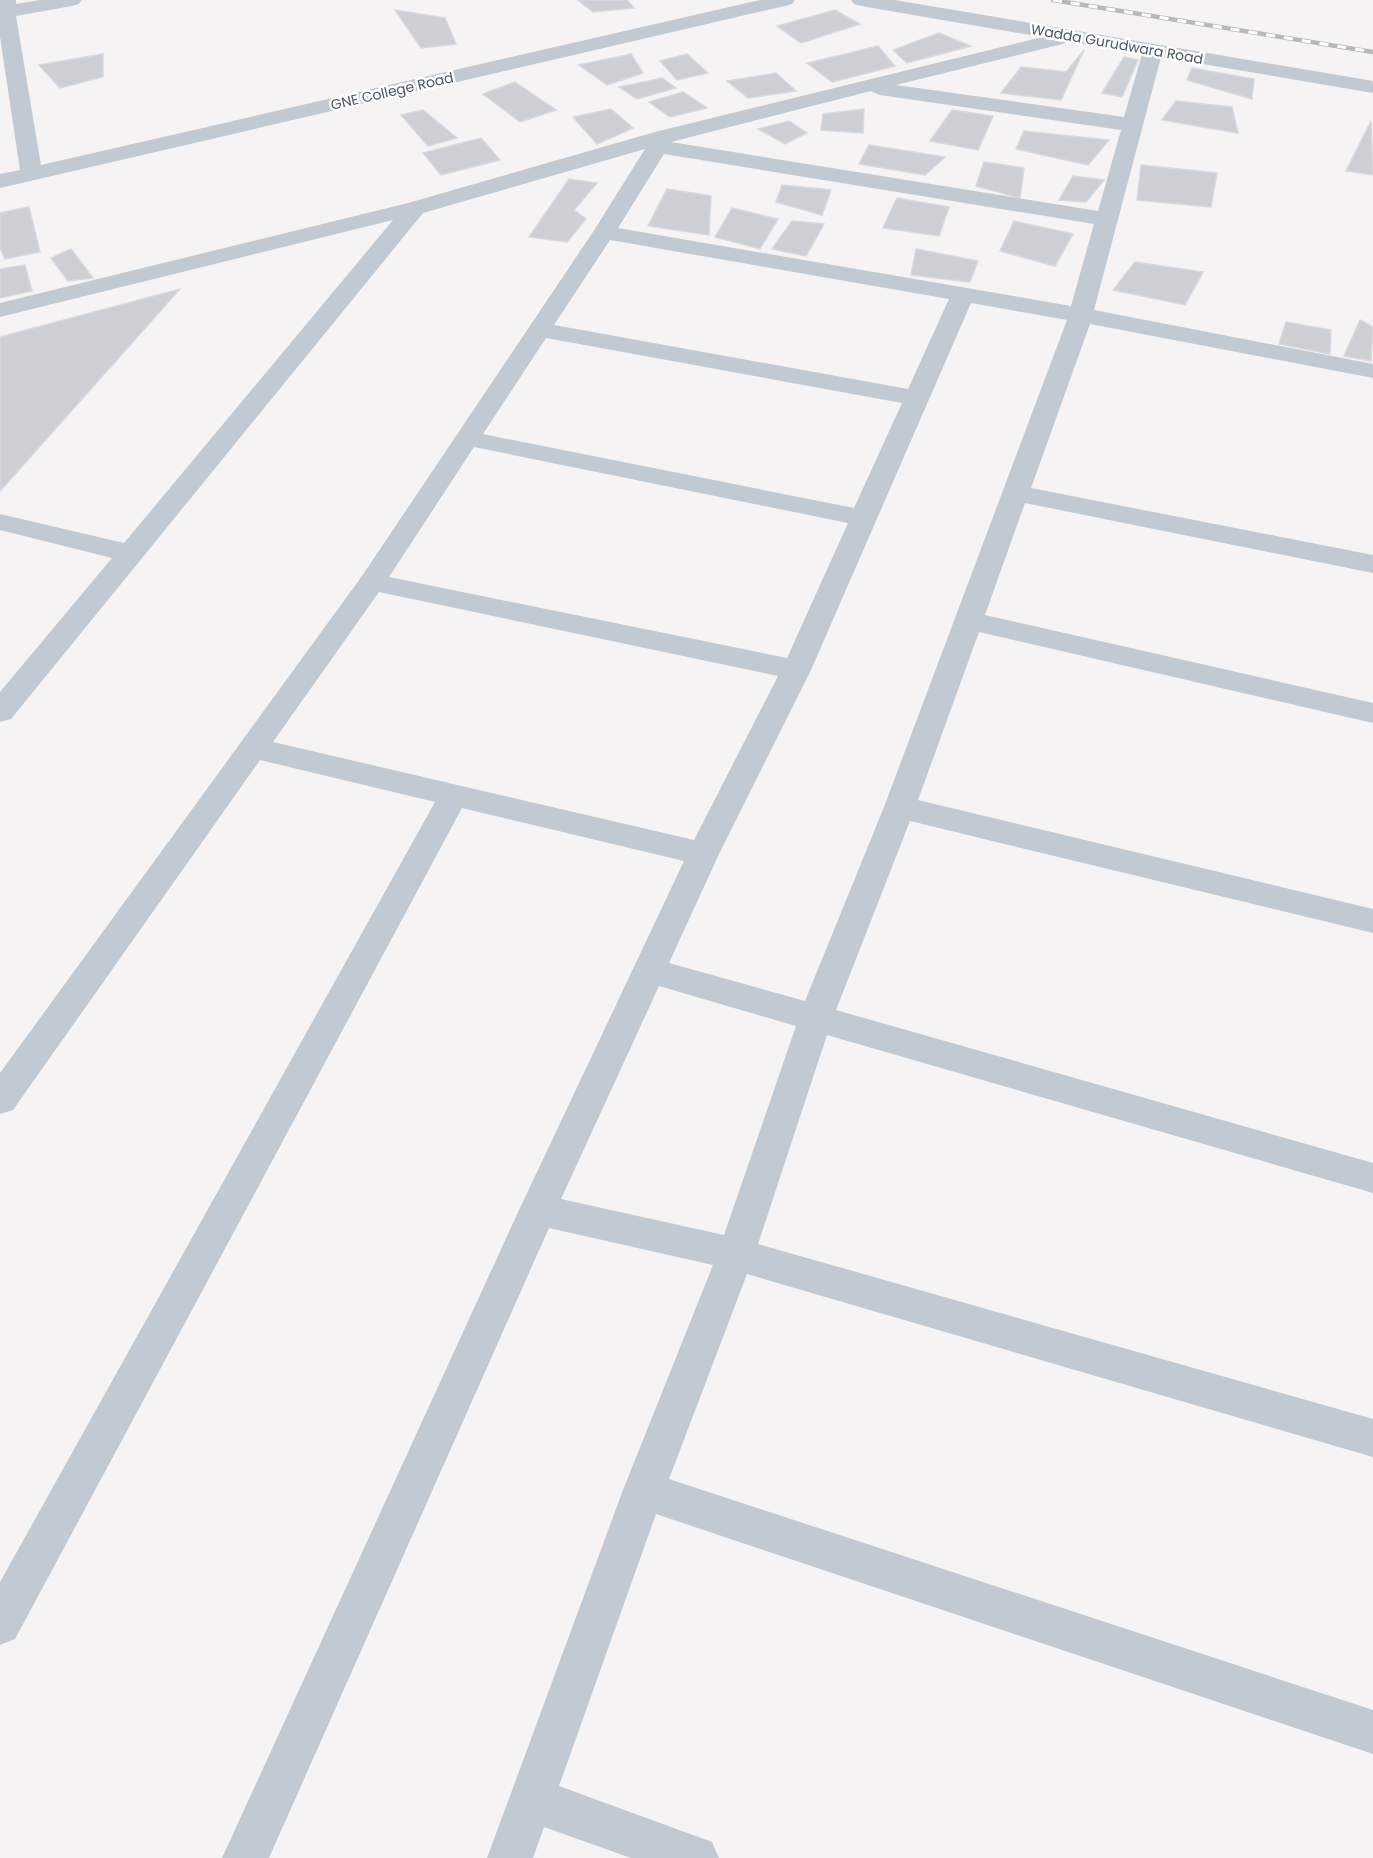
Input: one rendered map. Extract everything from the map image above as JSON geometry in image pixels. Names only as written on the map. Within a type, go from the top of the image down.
[{"type":"street","points":[[32,174],[6,6],[72,0]]},
{"type":"street","name":"GNE College Road","points":[[0,182],[784,0]]},
{"type":"street","name":"Wadda Gurudwara Road","points":[[861,0],[1373,87]]},
{"type":"street","points":[[0,310],[415,208],[864,87],[1069,36]]},
{"type":"street","points":[[510,1858],[644,1490],[736,1254],[815,1018],[900,807],[1081,315],[1153,50]]},
{"type":"street","points":[[864,87],[1133,125]]},
{"type":"street","points":[[660,141],[1107,219]]},
{"type":"street","points":[[0,1100],[372,582],[604,232],[660,141]]},
{"type":"street","points":[[0,711],[415,208]]},
{"type":"street","points":[[604,232],[1081,315],[1373,371]]},
{"type":"street","points":[[245,1858],[649,970],[703,854],[796,670],[962,296]]},
{"type":"street","points":[[539,330],[916,398]]},
{"type":"street","points":[[467,438],[863,518]]},
{"type":"street","points":[[1016,494],[1373,564]]},
{"type":"street","points":[[0,522],[129,553]]},
{"type":"street","points":[[372,582],[796,670]]},
{"type":"street","points":[[967,620],[1373,713]]},
{"type":"street","points":[[253,748],[703,854]]},
{"type":"street","points":[[0,1624],[454,795]]},
{"type":"street","points":[[900,807],[1373,921]]},
{"type":"street","points":[[649,970],[1373,1178]]},
{"type":"street","points":[[538,1210],[736,1254],[1373,1438]]},
{"type":"street","points":[[644,1490],[1373,1732]]},
{"type":"street","points":[[531,1799],[696,1858]]},
{"type":"building","points":[[578,0],[627,0],[634,8],[593,12]]},
{"type":"building","points":[[395,10],[445,18],[456,44],[421,48]]},
{"type":"building","points":[[835,10],[860,24],[801,43],[777,26]]},
{"type":"building","points":[[939,33],[971,46],[907,63],[893,50]]},
{"type":"building","points":[[878,46],[895,66],[832,82],[807,63]]},
{"type":"building","points":[[1084,50],[1061,100],[1001,93],[1021,67],[1066,72]]},
{"type":"building","points":[[103,54],[103,77],[60,88],[39,65]]},
{"type":"building","points":[[631,54],[643,73],[607,85],[579,65]]},
{"type":"building","points":[[687,54],[708,73],[677,80],[660,61]]},
{"type":"building","points":[[1124,57],[1138,60],[1122,97],[1102,93]]},
{"type":"building","points":[[1192,68],[1254,79],[1252,99],[1187,80]]},
{"type":"building","points":[[776,73],[796,91],[748,98],[727,81]]},
{"type":"building","points":[[662,78],[676,88],[637,99],[619,87]]},
{"type":"building","points":[[515,82],[556,110],[520,122],[483,94]]},
{"type":"building","points":[[683,92],[707,108],[670,117],[649,102]]},
{"type":"building","points":[[1176,101],[1232,107],[1238,133],[1162,120]]},
{"type":"building","points":[[611,109],[633,128],[597,144],[573,117]]},
{"type":"building","points":[[864,109],[863,133],[821,130],[823,114]]},
{"type":"building","points":[[423,110],[457,138],[428,146],[401,115]]},
{"type":"building","points":[[952,110],[993,116],[978,150],[930,141]]},
{"type":"building","points":[[789,121],[807,133],[785,144],[758,129]]},
{"type":"building","points":[[1371,121],[1373,175],[1346,171]]},
{"type":"building","points":[[1024,131],[1109,140],[1088,165],[1016,149]]},
{"type":"building","points":[[481,138],[500,160],[441,175],[423,153]]},
{"type":"building","points":[[869,145],[945,157],[925,175],[859,164]]},
{"type":"building","points":[[984,162],[1024,168],[1020,198],[976,186]]},
{"type":"building","points":[[1141,165],[1217,173],[1211,207],[1137,200]]},
{"type":"building","points":[[1073,176],[1104,180],[1086,202],[1059,200]]},
{"type":"building","points":[[569,179],[597,183],[574,210],[586,219],[567,242],[529,237]]},
{"type":"building","points":[[782,185],[831,190],[822,215],[776,202]]},
{"type":"building","points":[[667,189],[711,196],[709,235],[648,226]]},
{"type":"building","points":[[897,198],[949,207],[939,236],[883,228]]},
{"type":"building","points":[[29,207],[40,252],[5,259],[0,248],[0,213]]},
{"type":"building","points":[[732,208],[778,219],[760,249],[715,237]]},
{"type":"building","points":[[792,221],[824,224],[806,256],[772,249]]},
{"type":"building","points":[[1014,221],[1073,234],[1055,266],[1000,251]]},
{"type":"building","points":[[71,249],[93,278],[68,281],[51,258]]},
{"type":"building","points":[[916,249],[978,261],[970,282],[911,275]]},
{"type":"building","points":[[1135,262],[1203,272],[1185,305],[1113,290]]},
{"type":"building","points":[[25,265],[32,291],[0,298],[0,269]]},
{"type":"building","points":[[180,289],[0,491],[0,337]]},
{"type":"building","points":[[1360,320],[1373,327],[1371,361],[1344,356]]},
{"type":"building","points":[[1286,322],[1331,330],[1330,354],[1279,344]]},
{"type":"railway","points":[[1053,0],[1373,52]]}]
